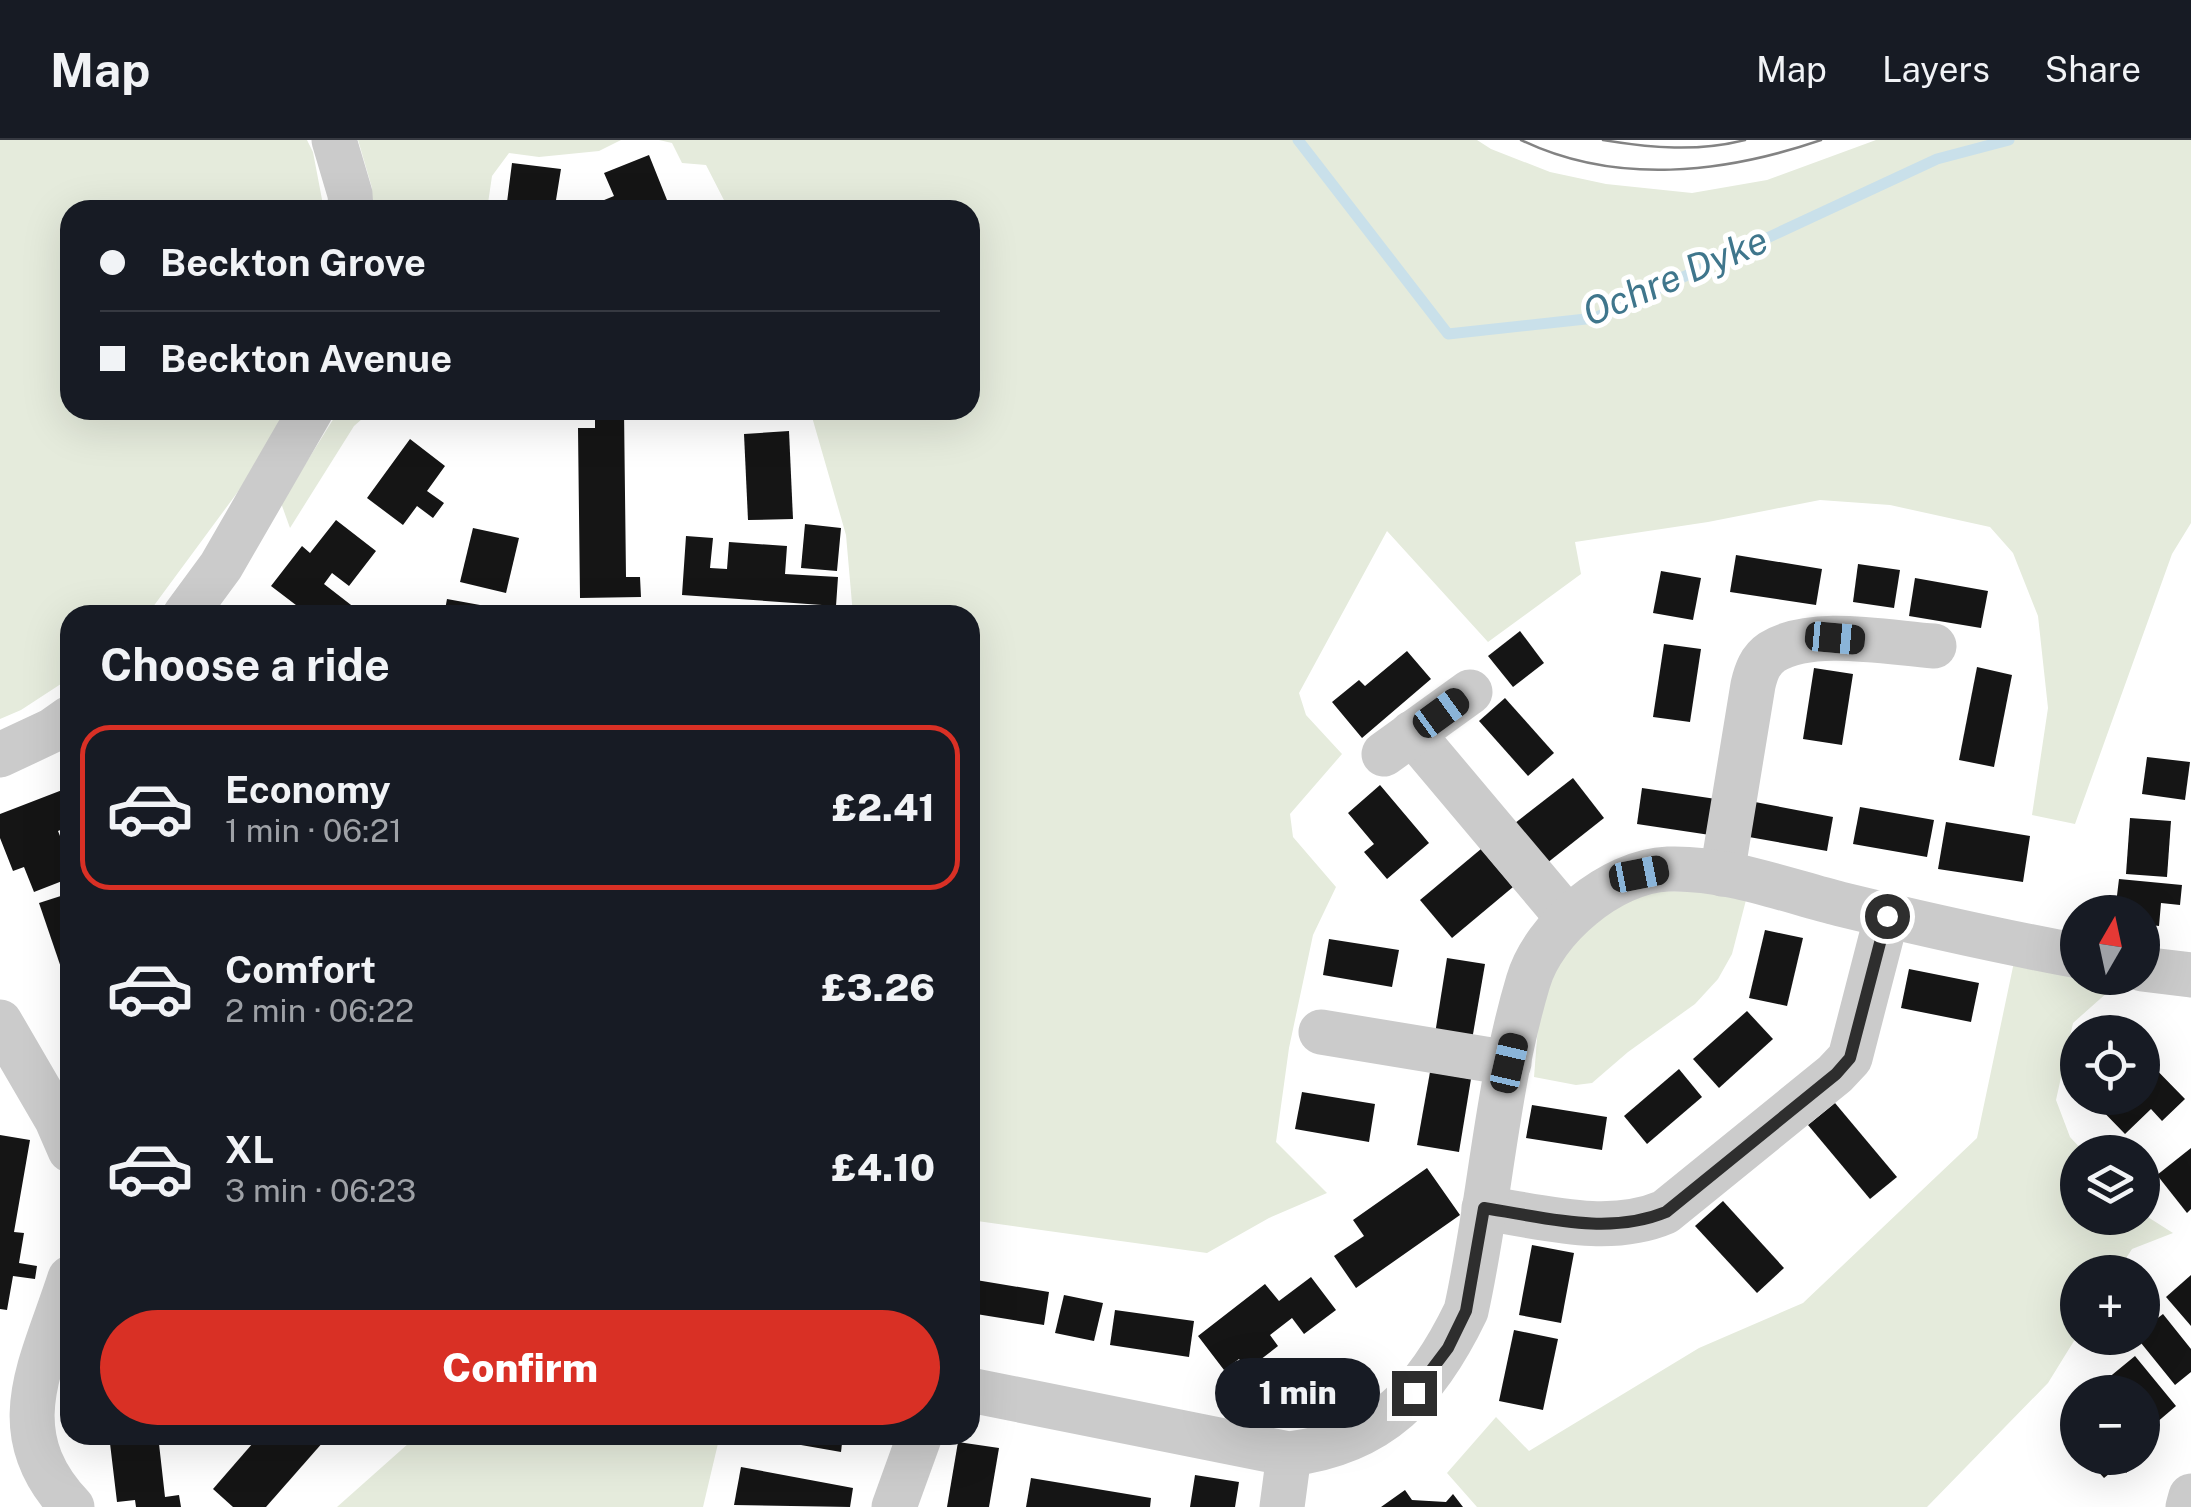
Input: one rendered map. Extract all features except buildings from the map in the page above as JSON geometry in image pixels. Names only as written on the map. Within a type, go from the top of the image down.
[{"type":"street","points":[[334,140],[350,200]]},
{"type":"street","points":[[192,605],[220,566],[306,420]]},
{"type":"street","points":[[1722,874],[1753,685],[1758,668],[1770,653],[1796,642],[1835,638],[1934,646]]},
{"type":"street","points":[[1470,692],[1398,744],[1567,918]]},
{"type":"street","points":[[0,756],[60,725]]},
{"type":"street","points":[[980,1392],[1289,1454],[1324,1450],[1380,1426],[1414,1393],[1448,1348],[1466,1311],[1509,1063],[1528,980],[1542,946],[1567,918],[1639,874],[1668,869],[1722,874],[1887,916],[2060,952]]},
{"type":"street","points":[[1484,1208],[1581,1223],[1618,1224],[1666,1212],[1836,1074],[1850,1058],[1887,916]]},
{"type":"street","points":[[2160,971],[2191,976]]},
{"type":"street","points":[[0,1022],[60,1127]]},
{"type":"street","points":[[1321,1032],[1509,1063]]},
{"type":"street","points":[[60,1315],[27,1394],[26,1428],[37,1469],[72,1507]]},
{"type":"street","points":[[894,1507],[916,1445]]},
{"type":"street","points":[[1282,1507],[1289,1454]]},
{"type":"street","points":[[2188,1507],[2191,1496]]},
{"type":"green space","points":[[0,140],[307,140],[322,200],[60,200],[60,420],[283,420],[265,455],[154,605],[60,605],[60,685],[0,719]]},
{"type":"green space","points":[[358,140],[621,140],[599,151],[539,157],[509,153],[492,176],[488,200],[372,200]]},
{"type":"green space","points":[[659,140],[1477,140],[1550,172],[1606,184],[1692,193],[1767,180],[1876,140],[2191,140],[2191,523],[2172,554],[2075,824],[2032,815],[2048,708],[2038,616],[2013,553],[1990,527],[1890,505],[1820,500],[1575,542],[1581,574],[1488,642],[1387,531],[1299,693],[1306,715],[1342,754],[1290,814],[1293,837],[1336,887],[1313,935],[1289,1048],[1276,1142],[1327,1193],[1269,1218],[1207,1253],[980,1221],[980,605],[852,605],[846,535],[813,420],[980,420],[980,200],[724,200],[706,165],[682,163],[672,143]]},
{"type":"green space","points":[[333,420],[361,420],[290,528],[281,503]]},
{"type":"green space","points":[[1665,891],[1705,892],[1746,900],[1732,954],[1718,979],[1695,1004],[1592,1083],[1576,1085],[1534,1077],[1541,988],[1591,920],[1630,896]]},
{"type":"green space","points":[[2014,962],[2060,974],[2060,995],[2104,995],[2082,1015],[2060,1015],[2060,1082],[2056,1100],[2069,1135],[2060,1135],[2060,1235],[2160,1235],[2160,1225],[2173,1233],[2132,1249],[2128,1255],[2060,1255],[2060,1355],[2065,1355],[2048,1383],[1927,1507],[1477,1507],[1447,1473],[1496,1417],[1529,1451],[1699,1348],[1803,1303],[1977,1138]]},
{"type":"green space","points":[[407,1445],[718,1445],[703,1507],[337,1507]]},
{"type":"waterway","name":"Ochre Dyke","points":[[1298,140],[1448,334],[1595,318],[1937,159],[2009,140]]},
{"type":"tram line","points":[[1521,140],[1557,155],[1594,164],[1671,170],[1747,160],[1821,140]]},
{"type":"tram line","points":[[1603,140],[1674,148],[1745,140]]},
{"type":"route","points":[[1414,1393],[1448,1348],[1466,1311],[1484,1208],[1581,1223],[1618,1224],[1666,1212],[1836,1074],[1850,1058],[1887,916]]}]
